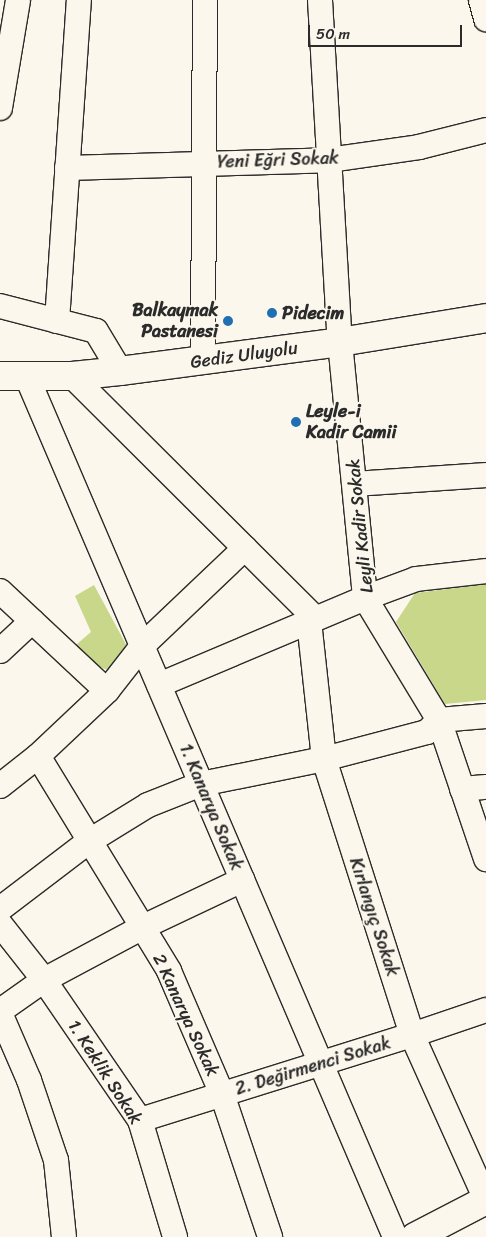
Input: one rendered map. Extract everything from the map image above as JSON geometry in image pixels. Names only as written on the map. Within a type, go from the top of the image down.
[{"type":"street","points":[[0,108],[18,0]]},
{"type":"street","points":[[57,321],[79,0]]},
{"type":"street","points":[[203,361],[205,0]]},
{"type":"street","name":"Leyli Kadir Sokak","points":[[320,0],[340,342],[365,598],[438,720],[486,859]]},
{"type":"street","points":[[481,0],[486,18]]},
{"type":"street","name":"Yeni Eğri Sokak","points":[[67,168],[329,160],[419,148],[486,130]]},
{"type":"street","points":[[0,306],[96,331],[120,371]]},
{"type":"street","name":"Gediz Uluyolu","points":[[0,376],[72,376],[120,371],[340,342],[486,318]]},
{"type":"street","points":[[72,376],[245,548],[312,620]]},
{"type":"street","name":"1. Kanarya Sokak","points":[[27,377],[395,1237]]},
{"type":"street","points":[[355,484],[486,475]]},
{"type":"street","points":[[0,786],[38,756],[107,691],[142,646],[245,548]]},
{"type":"street","points":[[159,685],[365,598],[416,579],[486,571]]},
{"type":"street","points":[[0,591],[107,691]]},
{"type":"street","name":"Kırlangıç Sokak","points":[[312,620],[324,759],[412,1035],[486,1200]]},
{"type":"street","points":[[0,651],[32,621]]},
{"type":"street","points":[[0,909],[88,842],[148,805],[201,784],[324,759],[427,732],[438,720],[486,716]]},
{"type":"street","name":"2 Kanarya Sokak","points":[[38,756],[88,842],[169,971],[222,1094],[270,1237]]},
{"type":"street","points":[[462,789],[486,787]]},
{"type":"street","points":[[64,1237],[56,1160],[29,1080],[0,1012],[44,980],[143,927],[242,880]]},
{"type":"street","name":"1. Keklik Sokak","points":[[0,924],[44,980],[140,1120],[175,1237]]},
{"type":"street","name":"2. Değirmenci Sokak","points":[[140,1120],[486,1010]]},
{"type":"street","points":[[415,1237],[486,1200]]},
{"type":"green space","points":[[486,584],[486,700],[445,704],[396,622],[415,593]]},
{"type":"green space","points":[[94,585],[129,650],[110,671],[88,662],[70,650],[91,632],[75,596]]},
{"type":"place","name":"Pidecim","points":[[272,313]]},
{"type":"place","name":"Balkaymak Pastanesi","points":[[228,321]]},
{"type":"place","name":"Leyle-i Kadir Camii","points":[[296,422]]}]
